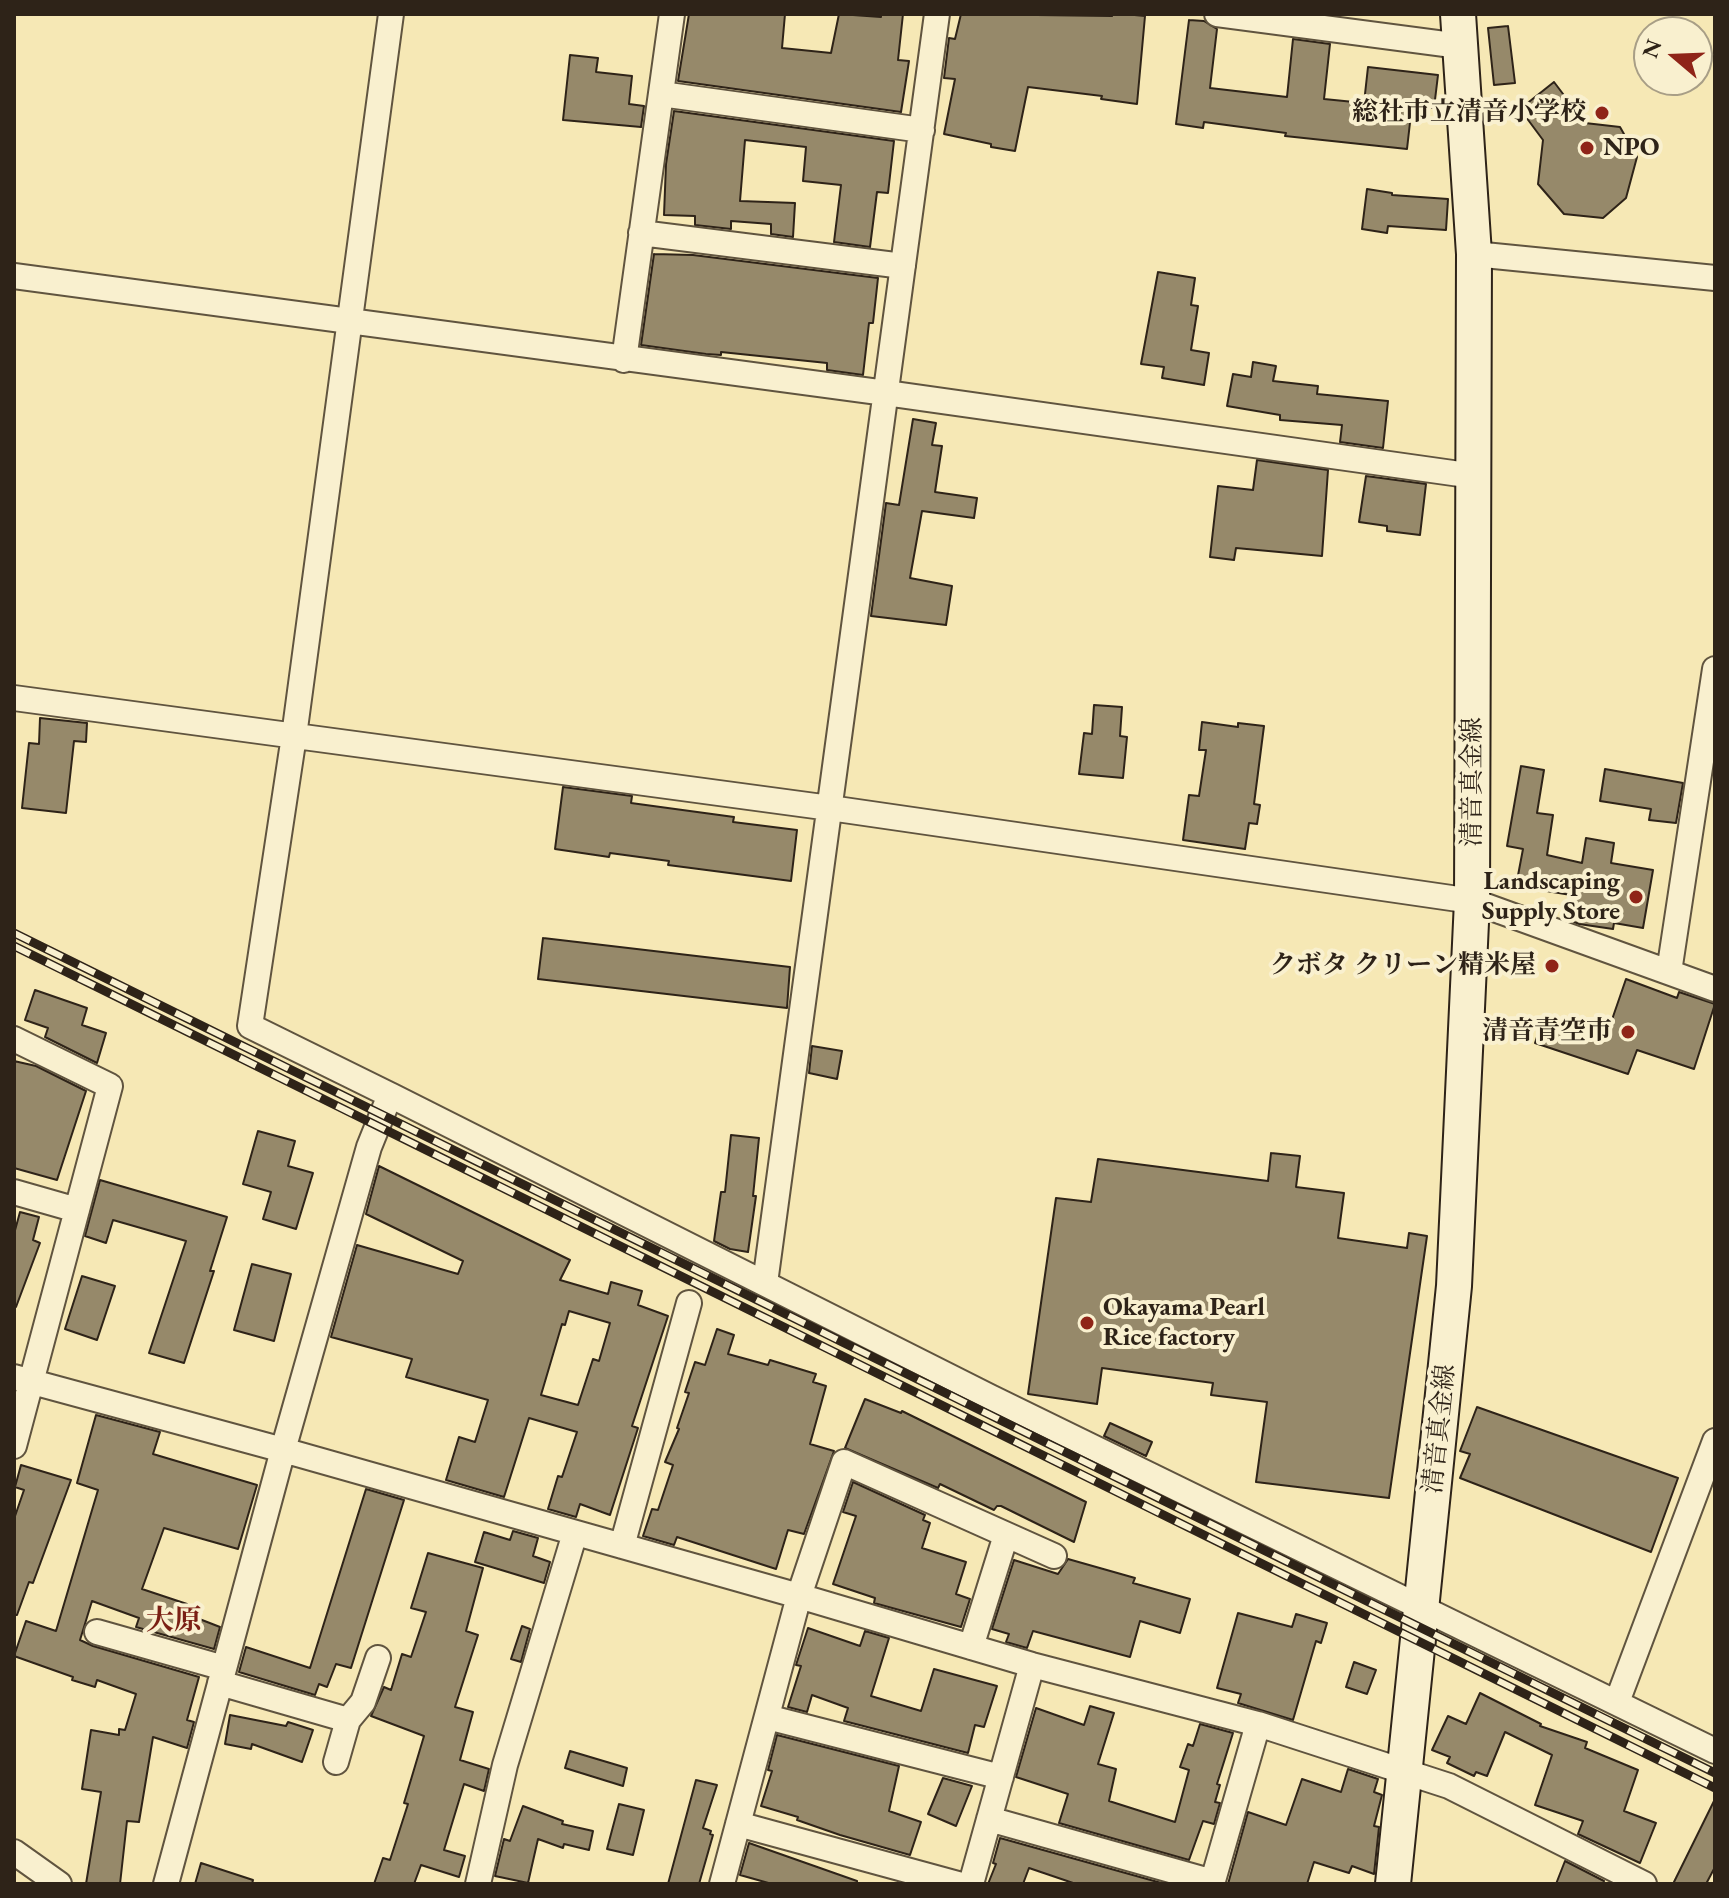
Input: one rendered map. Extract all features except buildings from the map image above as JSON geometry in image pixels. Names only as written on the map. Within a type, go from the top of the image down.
[{"type":"main road","name":"清音真金線","points":[[1393,1884],[1454,1286],[1472,901],[1474,254],[1459,30]]},
{"type":"street","points":[[391,14],[294,736],[250,1026],[990,1397],[1715,1751]]},
{"type":"street","points":[[624,360],[672,14]]},
{"type":"street","points":[[765,1283],[937,14]]},
{"type":"street","points":[[1217,14],[1459,30]]},
{"type":"street","points":[[661,94],[922,130]]},
{"type":"street","points":[[641,233],[903,266]]},
{"type":"street","points":[[1474,254],[1715,278]]},
{"type":"street","points":[[14,276],[886,393],[1474,476]]},
{"type":"street","points":[[1669,972],[1715,669]]},
{"type":"street","points":[[14,698],[830,808],[1472,901],[1715,989]]},
{"type":"street","points":[[14,1039],[110,1086],[77,1210],[23,1380],[14,1446]]},
{"type":"street","points":[[166,1884],[283,1450],[369,1147],[390,1095]]},
{"type":"street","points":[[14,1192],[77,1210]]},
{"type":"street","points":[[622,1546],[689,1303]]},
{"type":"street","points":[[23,1380],[283,1450],[1032,1665],[1258,1724],[1449,1786],[1631,1881]]},
{"type":"street","points":[[1617,1702],[1715,1441]]},
{"type":"street","points":[[722,1884],[799,1596],[844,1462],[1054,1556]]},
{"type":"street","points":[[478,1884],[505,1765],[575,1533]]},
{"type":"street","points":[[971,1647],[1006,1535]]},
{"type":"street","points":[[97,1632],[348,1720]]},
{"type":"street","points":[[336,1762],[348,1720],[363,1702],[378,1658]]},
{"type":"street","points":[[971,1884],[1032,1665]]},
{"type":"street","points":[[767,1717],[1001,1777]]},
{"type":"street","points":[[989,1819],[1212,1883],[1258,1724]]},
{"type":"street","points":[[738,1824],[958,1884]]},
{"type":"street","points":[[14,1852],[59,1884]]},
{"type":"railway","points":[[14,933],[1715,1773]]},
{"type":"railway","points":[[14,946],[1715,1788]]},
{"type":"place","name":"総社市立清音小学校","points":[[1602,113]]},
{"type":"place","name":"NPO","points":[[1587,148]]},
{"type":"place","name":"Landscaping Supply Store","points":[[1636,897]]},
{"type":"place","name":"クボタ クリーン精米屋","points":[[1552,966]]},
{"type":"place","name":"清音青空市","points":[[1628,1032]]},
{"type":"place","name":"Okayama Pearl Rice factory","points":[[1087,1323]]},
{"type":"district","name":"大原","points":[[174,1621]]}]
